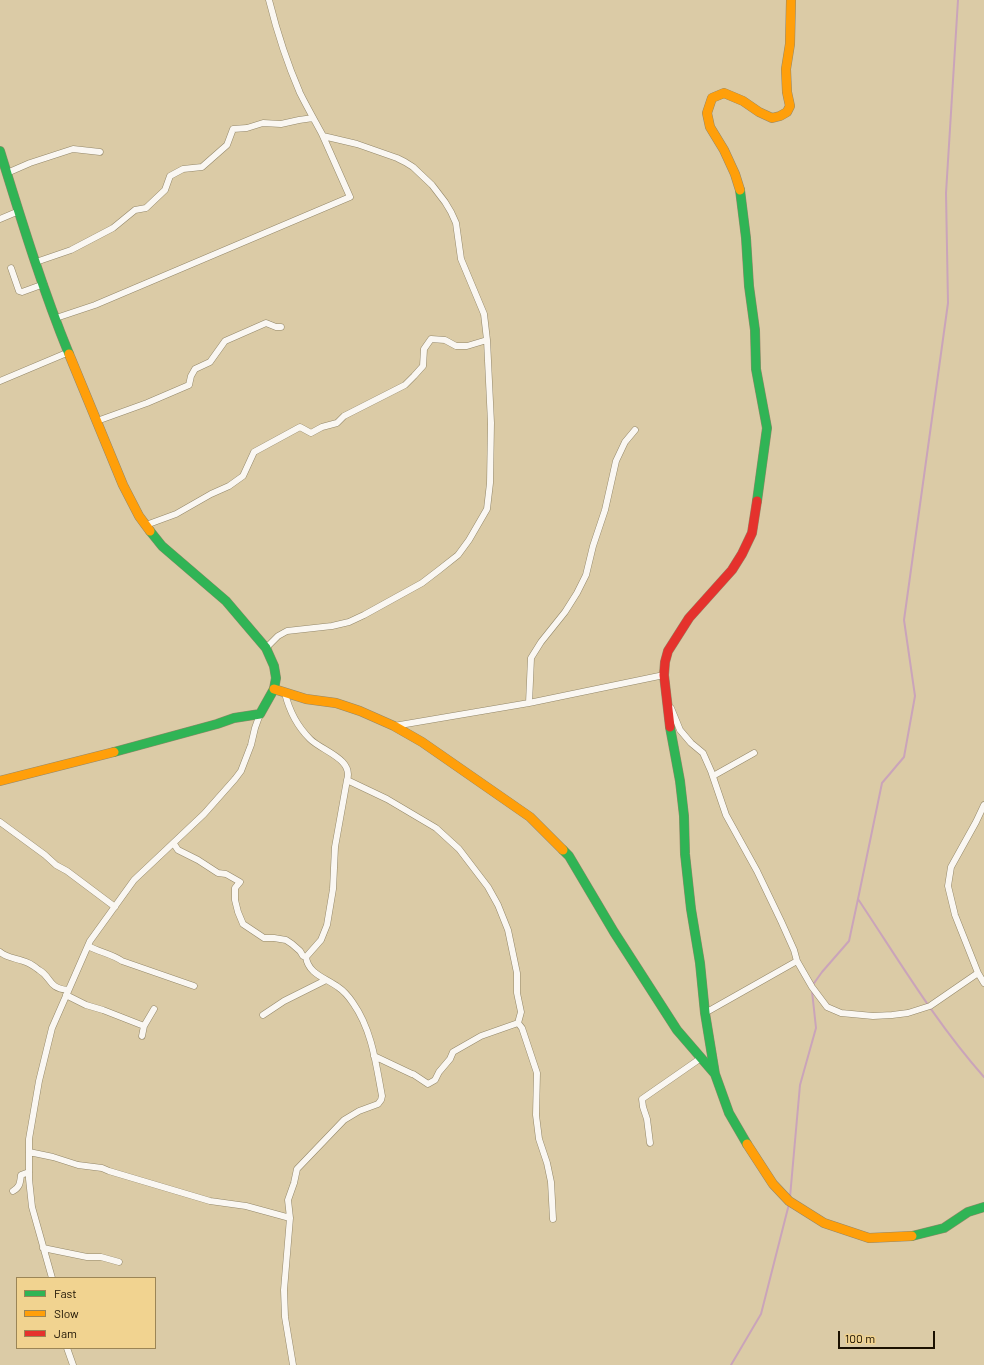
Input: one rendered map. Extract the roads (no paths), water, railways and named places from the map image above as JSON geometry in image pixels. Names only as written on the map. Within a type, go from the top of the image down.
[{"type":"street","points":[[56,318],[95,304],[350,197],[321,132],[301,95],[276,29],[269,0]]},
{"type":"street","points":[[791,0],[790,44],[786,69],[787,92],[790,106],[787,112],[772,118],[724,93],[712,98],[707,113],[710,127],[724,150],[741,192],[749,286],[755,330],[756,368],[767,428],[752,533],[732,570],[689,618],[668,651],[665,662],[664,679],[671,733],[680,781],[684,816],[685,854],[691,909],[700,963],[705,1013],[715,1074],[729,1113],[748,1146],[773,1184],[789,1201],[824,1223],[869,1238],[909,1237],[944,1228],[968,1212],[984,1207]]},
{"type":"street","points":[[36,262],[71,250],[113,228],[135,210],[146,208],[165,190],[170,176],[183,169],[202,167],[227,145],[233,129],[247,128],[263,123],[281,124],[314,118]]},
{"type":"street","points":[[266,648],[278,636],[287,631],[332,626],[349,622],[422,583],[458,555],[469,540],[486,509],[490,483],[491,423],[487,340],[484,314],[461,259],[456,223],[446,202],[413,167],[397,158],[357,144],[323,136],[321,132]]},
{"type":"street","points":[[7,173],[30,163],[73,149],[100,152]]},
{"type":"street","points":[[0,151],[56,318],[123,485],[146,525],[162,546],[226,600],[266,648],[274,666],[276,678],[274,689],[260,714],[251,745],[241,771],[204,814],[174,844],[134,880],[88,946],[52,1028],[43,1061],[29,1139],[29,1172],[32,1207],[52,1277]]},
{"type":"street","points":[[0,219],[19,211]]},
{"type":"street","points":[[11,268],[19,291],[22,292],[44,284]]},
{"type":"street","points":[[97,421],[147,403],[188,385],[190,376],[196,369],[210,362],[225,342],[266,324],[281,327]]},
{"type":"street","points":[[146,525],[176,514],[211,494],[229,486],[243,476],[254,452],[273,441],[300,428],[311,433],[322,427],[337,424],[344,416],[405,385],[422,366],[424,349],[431,339],[445,340],[456,346],[467,346],[487,340]]},
{"type":"street","points":[[0,381],[69,352]]},
{"type":"street","points":[[529,703],[531,658],[541,642],[565,612],[586,575],[593,546],[605,510],[616,460],[625,442],[635,430]]},
{"type":"street","points":[[394,726],[664,679]]},
{"type":"street","points":[[664,679],[669,692],[670,706],[680,730],[691,743],[703,753],[713,776],[726,815],[757,871],[788,935],[797,961],[812,987],[827,1007],[841,1013],[873,1016],[908,1013],[930,1006],[978,973]]},
{"type":"street","points":[[274,689],[306,699],[336,703],[360,711],[394,726],[422,742],[530,817],[568,856],[614,932],[677,1030],[715,1074]]},
{"type":"street","points":[[285,692],[291,711],[310,740],[345,764],[348,771],[335,847],[332,896],[327,925],[322,940],[306,957]]},
{"type":"street","points":[[0,781],[148,743],[234,718],[260,714]]},
{"type":"street","points":[[713,776],[754,753]]},
{"type":"street","points":[[347,780],[387,799],[436,828],[458,848],[488,887],[498,905],[508,930],[517,973],[517,993],[521,1012],[518,1023]]},
{"type":"street","points":[[984,805],[951,867],[948,886],[954,915],[978,973],[984,983]]},
{"type":"street","points":[[0,822],[45,855],[56,865],[67,871],[115,907]]},
{"type":"street","points":[[174,844],[178,850],[198,860],[218,873],[226,874],[240,882],[235,888],[235,900],[243,924],[264,938],[286,940],[300,951],[303,956],[306,957],[309,968],[345,994],[353,1002],[371,1042],[382,1096],[381,1100],[378,1104],[344,1120],[297,1169],[288,1200],[290,1218],[284,1290],[285,1317],[293,1365]]},
{"type":"street","points":[[88,946],[101,953],[115,956],[122,961],[194,986]]},
{"type":"street","points":[[0,952],[14,959],[24,961],[43,972],[52,985],[64,990],[86,1005],[144,1026]]},
{"type":"street","points":[[705,1013],[797,961]]},
{"type":"street","points":[[263,1015],[284,1001],[326,980]]},
{"type":"street","points":[[142,1036],[144,1026],[154,1009]]},
{"type":"street","points":[[374,1056],[414,1074],[428,1084],[435,1080],[439,1072],[450,1059],[453,1052],[480,1036],[518,1023]]},
{"type":"street","points":[[518,1023],[522,1028],[537,1073],[536,1115],[539,1139],[547,1163],[551,1182],[553,1219]]},
{"type":"street","points":[[650,1143],[647,1119],[642,1099],[701,1058]]},
{"type":"street","points":[[29,1152],[53,1157],[78,1165],[102,1168],[210,1201],[246,1206],[290,1218]]},
{"type":"street","points":[[13,1191],[18,1188],[22,1176],[29,1172]]},
{"type":"street","points":[[43,1248],[101,1257],[119,1262]]},
{"type":"street","points":[[68,1349],[72,1365]]},
{"type":"waterway","points":[[958,0],[946,193],[948,303],[904,620],[915,696],[904,757],[882,783],[858,899],[934,1013],[966,1056],[984,1077]]},
{"type":"waterway","points":[[812,986],[849,941],[858,899]]},
{"type":"waterway","points":[[790,1197],[800,1085],[816,1028],[812,991]]},
{"type":"waterway","points":[[731,1365],[761,1314],[789,1204]]}]
